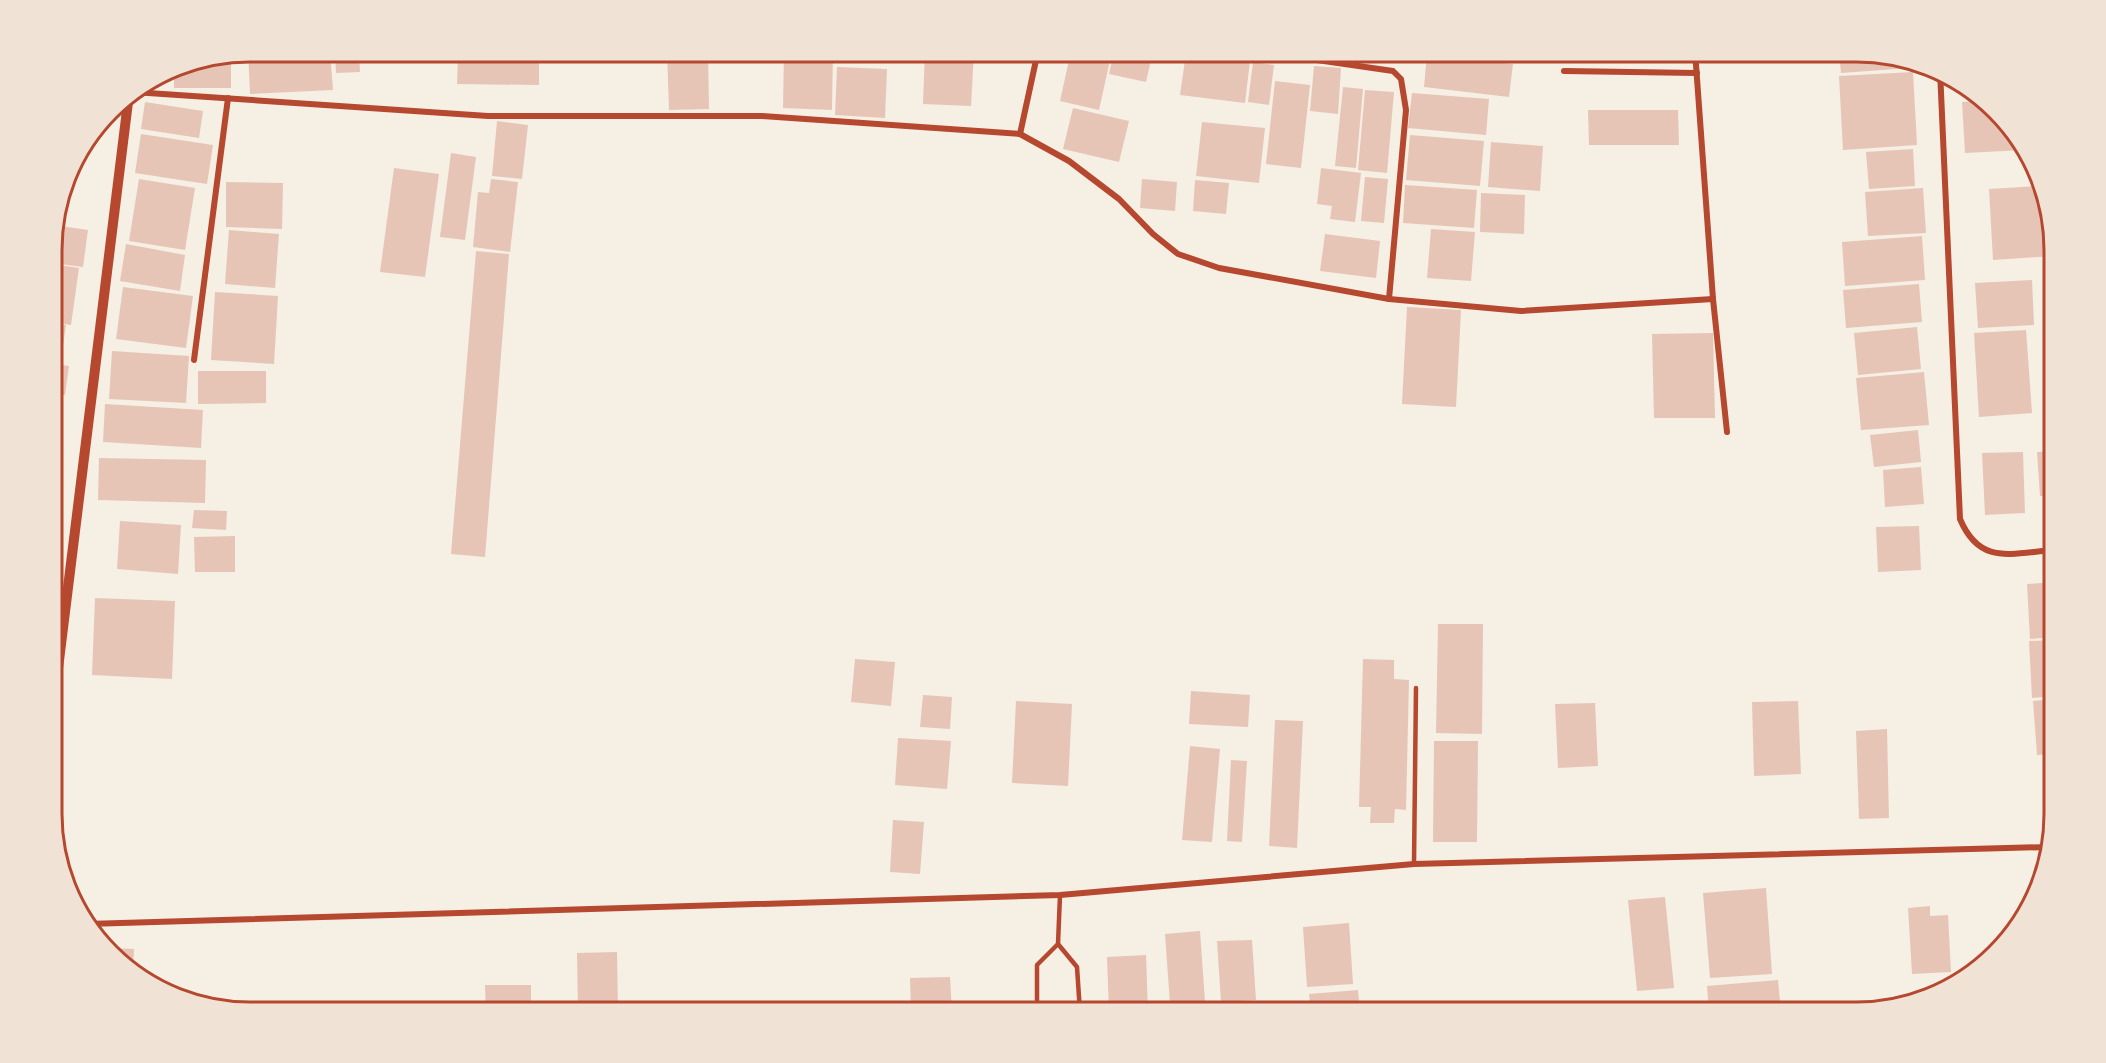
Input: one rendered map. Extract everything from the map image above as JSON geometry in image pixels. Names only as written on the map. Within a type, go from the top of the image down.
[{"type":"street","points":[[1020,134],[1036,62]]},
{"type":"street","points":[[1331,62],[1393,71],[1401,80],[1406,110],[1389,299]]},
{"type":"street","points":[[1696,62],[1713,299],[1728,432]]},
{"type":"street","points":[[1564,71],[1697,73]]},
{"type":"street","points":[[1941,81],[1960,519],[1968,537],[1978,548],[1994,555],[2044,551]]},
{"type":"street","points":[[144,94],[488,116],[762,116],[1020,134],[1069,161],[1119,199],[1153,234],[1178,254],[1219,268],[1389,299],[1521,311],[1713,299]]},
{"type":"street","points":[[194,360],[228,98]]},
{"type":"street","points":[[62,638],[129,105]]},
{"type":"street","points":[[97,924],[1060,896],[1414,864],[2041,847]]},
{"type":"lane","points":[[1414,864],[1416,688]]},
{"type":"lane","points":[[1060,896],[1058,944],[1077,968],[1079,1001]]},
{"type":"lane","points":[[1037,1001],[1037,966],[1058,944]]},
{"type":"building","points":[[249,62],[331,62],[333,90],[250,94]]},
{"type":"building","points":[[336,62],[360,62],[360,72],[336,73]]},
{"type":"building","points":[[458,62],[539,62],[539,85],[457,84]]},
{"type":"building","points":[[667,62],[708,62],[709,109],[669,110]]},
{"type":"building","points":[[784,62],[833,62],[832,110],[783,108]]},
{"type":"building","points":[[925,62],[973,62],[971,106],[923,104]]},
{"type":"building","points":[[1069,62],[1110,62],[1099,110],[1060,101]]},
{"type":"building","points":[[1112,62],[1151,62],[1146,82],[1109,74]]},
{"type":"building","points":[[1185,62],[1250,62],[1245,103],[1180,95]]},
{"type":"building","points":[[1253,62],[1274,65],[1269,105],[1248,102]]},
{"type":"building","points":[[1426,62],[1513,64],[1509,97],[1424,87]]},
{"type":"building","points":[[1840,62],[1881,63],[1906,68],[1841,73]]},
{"type":"building","points":[[231,63],[231,88],[174,88],[174,78],[189,71]]},
{"type":"building","points":[[1314,66],[1341,68],[1338,114],[1310,111]]},
{"type":"building","points":[[837,67],[887,69],[885,118],[835,115]]},
{"type":"building","points":[[1913,72],[1917,145],[1843,150],[1839,76]]},
{"type":"building","points":[[1275,81],[1310,85],[1301,168],[1266,164]]},
{"type":"building","points":[[1343,87],[1363,89],[1356,168],[1335,166]]},
{"type":"building","points":[[1365,90],[1394,92],[1387,173],[1358,170]]},
{"type":"building","points":[[1412,93],[1489,99],[1486,135],[1408,128]]},
{"type":"building","points":[[1972,101],[2006,135],[2016,150],[1965,153],[1962,102]]},
{"type":"building","points":[[145,102],[203,111],[199,138],[141,129]]},
{"type":"building","points":[[1073,108],[1129,121],[1119,162],[1063,149]]},
{"type":"building","points":[[1588,110],[1678,110],[1679,145],[1589,145]]},
{"type":"building","points":[[497,121],[528,125],[522,179],[492,176]]},
{"type":"building","points":[[1202,122],[1265,128],[1259,183],[1196,176]]},
{"type":"building","points":[[141,134],[213,145],[207,184],[135,173]]},
{"type":"building","points":[[1410,135],[1484,141],[1480,186],[1406,180]]},
{"type":"building","points":[[1491,142],[1543,146],[1540,191],[1488,187]]},
{"type":"building","points":[[1913,149],[1915,186],[1869,189],[1866,152]]},
{"type":"building","points":[[451,153],[476,157],[465,240],[440,237]]},
{"type":"building","points":[[394,168],[439,174],[425,277],[380,272]]},
{"type":"building","points":[[1321,168],[1361,173],[1355,222],[1330,219],[1332,206],[1317,204]]},
{"type":"building","points":[[1365,177],[1388,179],[1384,223],[1361,221]]},
{"type":"building","points":[[139,179],[195,188],[185,250],[129,241]]},
{"type":"building","points":[[491,179],[518,182],[510,252],[473,247],[478,192],[489,193]]},
{"type":"building","points":[[1142,179],[1177,182],[1175,211],[1140,208]]},
{"type":"building","points":[[1195,180],[1229,183],[1226,214],[1193,211]]},
{"type":"building","points":[[226,182],[283,183],[282,229],[226,227]]},
{"type":"building","points":[[1405,185],[1477,190],[1474,228],[1403,223]]},
{"type":"building","points":[[2033,186],[2043,225],[2044,257],[1993,260],[1989,189]]},
{"type":"building","points":[[1923,188],[1926,233],[1868,236],[1865,192]]},
{"type":"building","points":[[1481,193],[1525,195],[1524,234],[1480,232]]},
{"type":"building","points":[[63,226],[88,230],[83,267],[62,264]]},
{"type":"building","points":[[1431,229],[1475,232],[1471,281],[1427,278]]},
{"type":"building","points":[[229,230],[279,234],[275,288],[225,284]]},
{"type":"building","points":[[1325,234],[1380,241],[1376,278],[1320,271]]},
{"type":"building","points":[[1922,236],[1925,280],[1845,286],[1842,242]]},
{"type":"building","points":[[126,244],[185,255],[180,291],[120,281]]},
{"type":"building","points":[[476,251],[509,254],[485,557],[451,554]]},
{"type":"building","points":[[62,265],[79,268],[71,325],[62,324]]},
{"type":"building","points":[[2032,280],[2034,325],[1978,328],[1975,283]]},
{"type":"building","points":[[1919,284],[1922,322],[1846,328],[1843,290]]},
{"type":"building","points":[[123,287],[193,296],[186,348],[116,339]]},
{"type":"building","points":[[215,292],[278,296],[274,364],[211,360]]},
{"type":"building","points":[[1407,307],[1461,310],[1456,407],[1402,404]]},
{"type":"building","points":[[62,324],[66,325],[62,353]]},
{"type":"building","points":[[1917,327],[1921,369],[1858,375],[1854,333]]},
{"type":"building","points":[[2026,330],[2032,413],[1979,417],[1974,333]]},
{"type":"building","points":[[1713,333],[1715,418],[1654,418],[1652,334]]},
{"type":"building","points":[[112,351],[189,356],[186,403],[109,399]]},
{"type":"building","points":[[62,365],[69,366],[65,395],[62,395]]},
{"type":"building","points":[[198,371],[266,371],[266,403],[198,404]]},
{"type":"building","points":[[1924,372],[1929,425],[1861,430],[1856,378]]},
{"type":"building","points":[[105,404],[203,410],[201,448],[103,442]]},
{"type":"building","points":[[1918,430],[1921,462],[1874,467],[1870,435]]},
{"type":"building","points":[[2023,452],[2025,513],[1985,515],[1982,453]]},
{"type":"building","points":[[2037,452],[2044,452],[2044,496],[2040,496]]},
{"type":"building","points":[[99,458],[206,460],[205,503],[98,500]]},
{"type":"building","points":[[1921,467],[1924,504],[1885,507],[1883,470]]},
{"type":"building","points":[[194,510],[227,511],[226,530],[192,528]]},
{"type":"building","points":[[120,521],[181,525],[178,574],[117,569]]},
{"type":"building","points":[[1919,526],[1921,570],[1878,572],[1876,527]]},
{"type":"building","points":[[235,536],[235,572],[195,572],[194,537]]},
{"type":"building","points":[[2044,583],[2044,638],[2030,639],[2027,584]]},
{"type":"building","points":[[95,598],[175,601],[172,679],[92,675]]},
{"type":"building","points":[[1438,624],[1483,624],[1482,734],[1436,733]]},
{"type":"building","points":[[2044,640],[2044,697],[2032,698],[2029,641]]},
{"type":"building","points":[[855,659],[895,662],[891,706],[851,702]]},
{"type":"building","points":[[1363,659],[1394,660],[1394,679],[1409,680],[1406,810],[1395,809],[1394,823],[1370,823],[1371,807],[1359,807]]},
{"type":"building","points":[[1191,691],[1250,695],[1248,727],[1189,724]]},
{"type":"building","points":[[923,695],[952,697],[950,729],[920,727]]},
{"type":"building","points":[[2044,700],[2044,755],[2037,755],[2033,701]]},
{"type":"building","points":[[1016,701],[1072,704],[1068,786],[1012,783]]},
{"type":"building","points":[[1798,701],[1801,774],[1754,776],[1752,702]]},
{"type":"building","points":[[1595,703],[1598,766],[1558,768],[1555,704]]},
{"type":"building","points":[[1275,720],[1303,721],[1297,848],[1269,846]]},
{"type":"building","points":[[1887,729],[1889,818],[1859,819],[1856,731]]},
{"type":"building","points":[[898,738],[951,741],[947,789],[895,785]]},
{"type":"building","points":[[1434,741],[1478,741],[1477,842],[1433,842]]},
{"type":"building","points":[[1190,746],[1220,749],[1212,842],[1182,840]]},
{"type":"building","points":[[1231,760],[1247,761],[1242,842],[1227,841]]},
{"type":"building","points":[[893,820],[924,822],[920,874],[890,872]]},
{"type":"building","points":[[1766,888],[1772,974],[1710,978],[1703,893]]},
{"type":"building","points":[[1665,897],[1674,988],[1637,991],[1628,900]]},
{"type":"building","points":[[1930,906],[1930,916],[1948,915],[1951,972],[1912,974],[1908,908]]},
{"type":"building","points":[[1349,923],[1353,984],[1307,987],[1303,927]]},
{"type":"building","points":[[1200,931],[1205,1001],[1170,1001],[1165,934]]},
{"type":"building","points":[[1252,940],[1256,1000],[1221,1001],[1217,941]]},
{"type":"building","points":[[119,948],[134,949],[133,961]]},
{"type":"building","points":[[617,952],[618,1001],[578,1001],[577,953]]},
{"type":"building","points":[[1146,955],[1148,1001],[1109,1001],[1107,957]]},
{"type":"building","points":[[950,977],[951,1001],[911,1001],[910,978]]},
{"type":"building","points":[[1778,980],[1780,1001],[1708,1001],[1707,986]]},
{"type":"building","points":[[485,985],[531,985],[531,1001],[486,1001]]},
{"type":"building","points":[[1358,990],[1359,1001],[1310,1001],[1309,994]]}]
